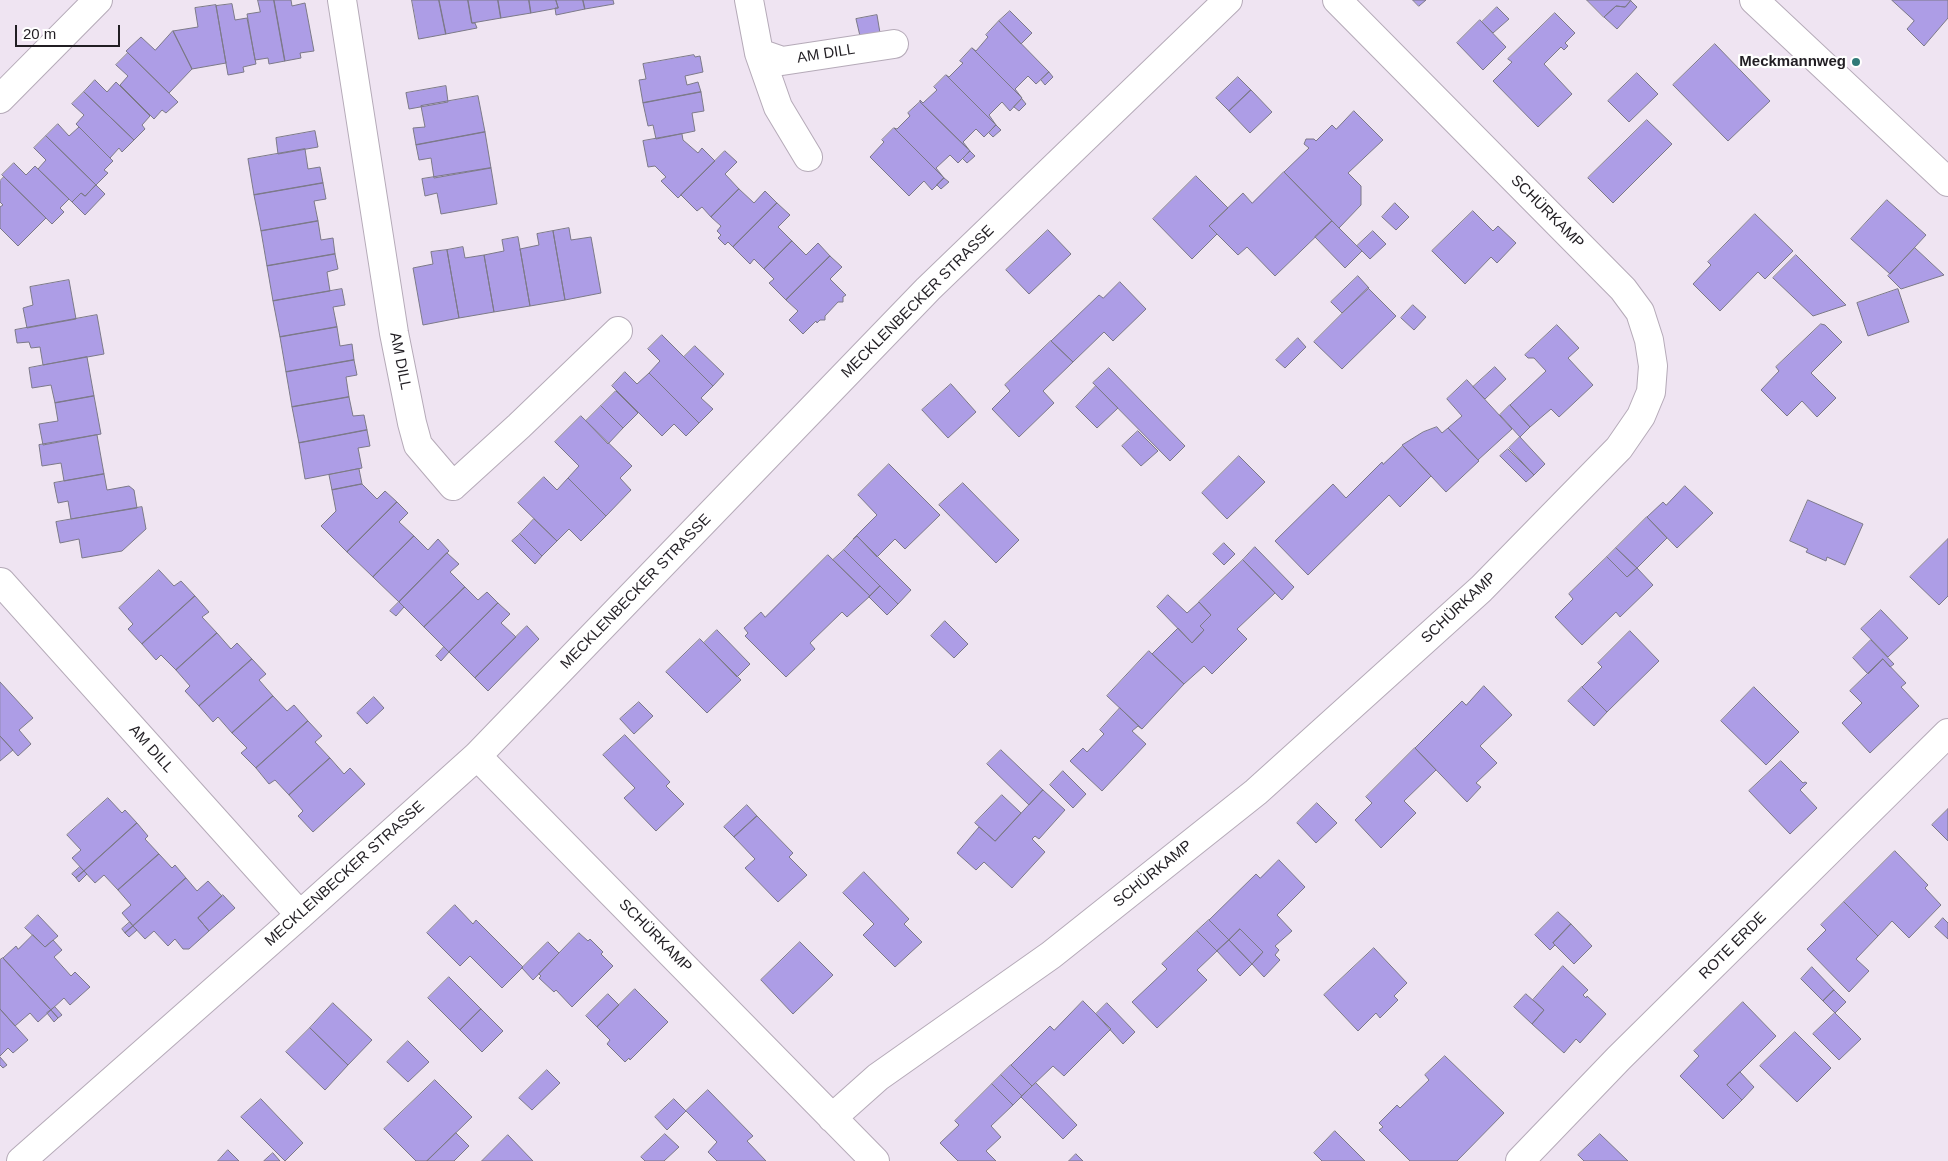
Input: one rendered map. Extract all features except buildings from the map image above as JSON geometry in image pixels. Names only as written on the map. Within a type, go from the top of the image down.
[{"type":"street","points":[[0,99],[98,0]]},
{"type":"street","name":"AM DILL","points":[[342,0],[394,333],[418,445],[453,486],[618,331]]},
{"type":"street","points":[[750,0],[760,53],[778,107],[808,157]]},
{"type":"street","name":"MECKLENBECKER STRASSE","points":[[21,1161],[477,756],[928,289],[1228,0]]},
{"type":"street","name":"SCHÜRKAMP","points":[[832,1118],[878,1077],[1052,955],[1256,792],[1481,589],[1619,448],[1641,416],[1651,392],[1652,366],[1649,340],[1640,312],[1624,289],[1337,0]]},
{"type":"street","points":[[1754,0],[1948,182]]},
{"type":"street","name":"AM DILL","points":[[760,53],[782,61],[894,44]]},
{"type":"street","name":"AM DILL","points":[[0,580],[300,915]]},
{"type":"street","name":"ROTE ERDE","points":[[1520,1161],[1619,1058],[1948,733]]},
{"type":"street","name":"SCHÜRKAMP","points":[[477,756],[875,1161]]},
{"type":"place","name":"Meckmannweg","points":[[1856,62]]}]
